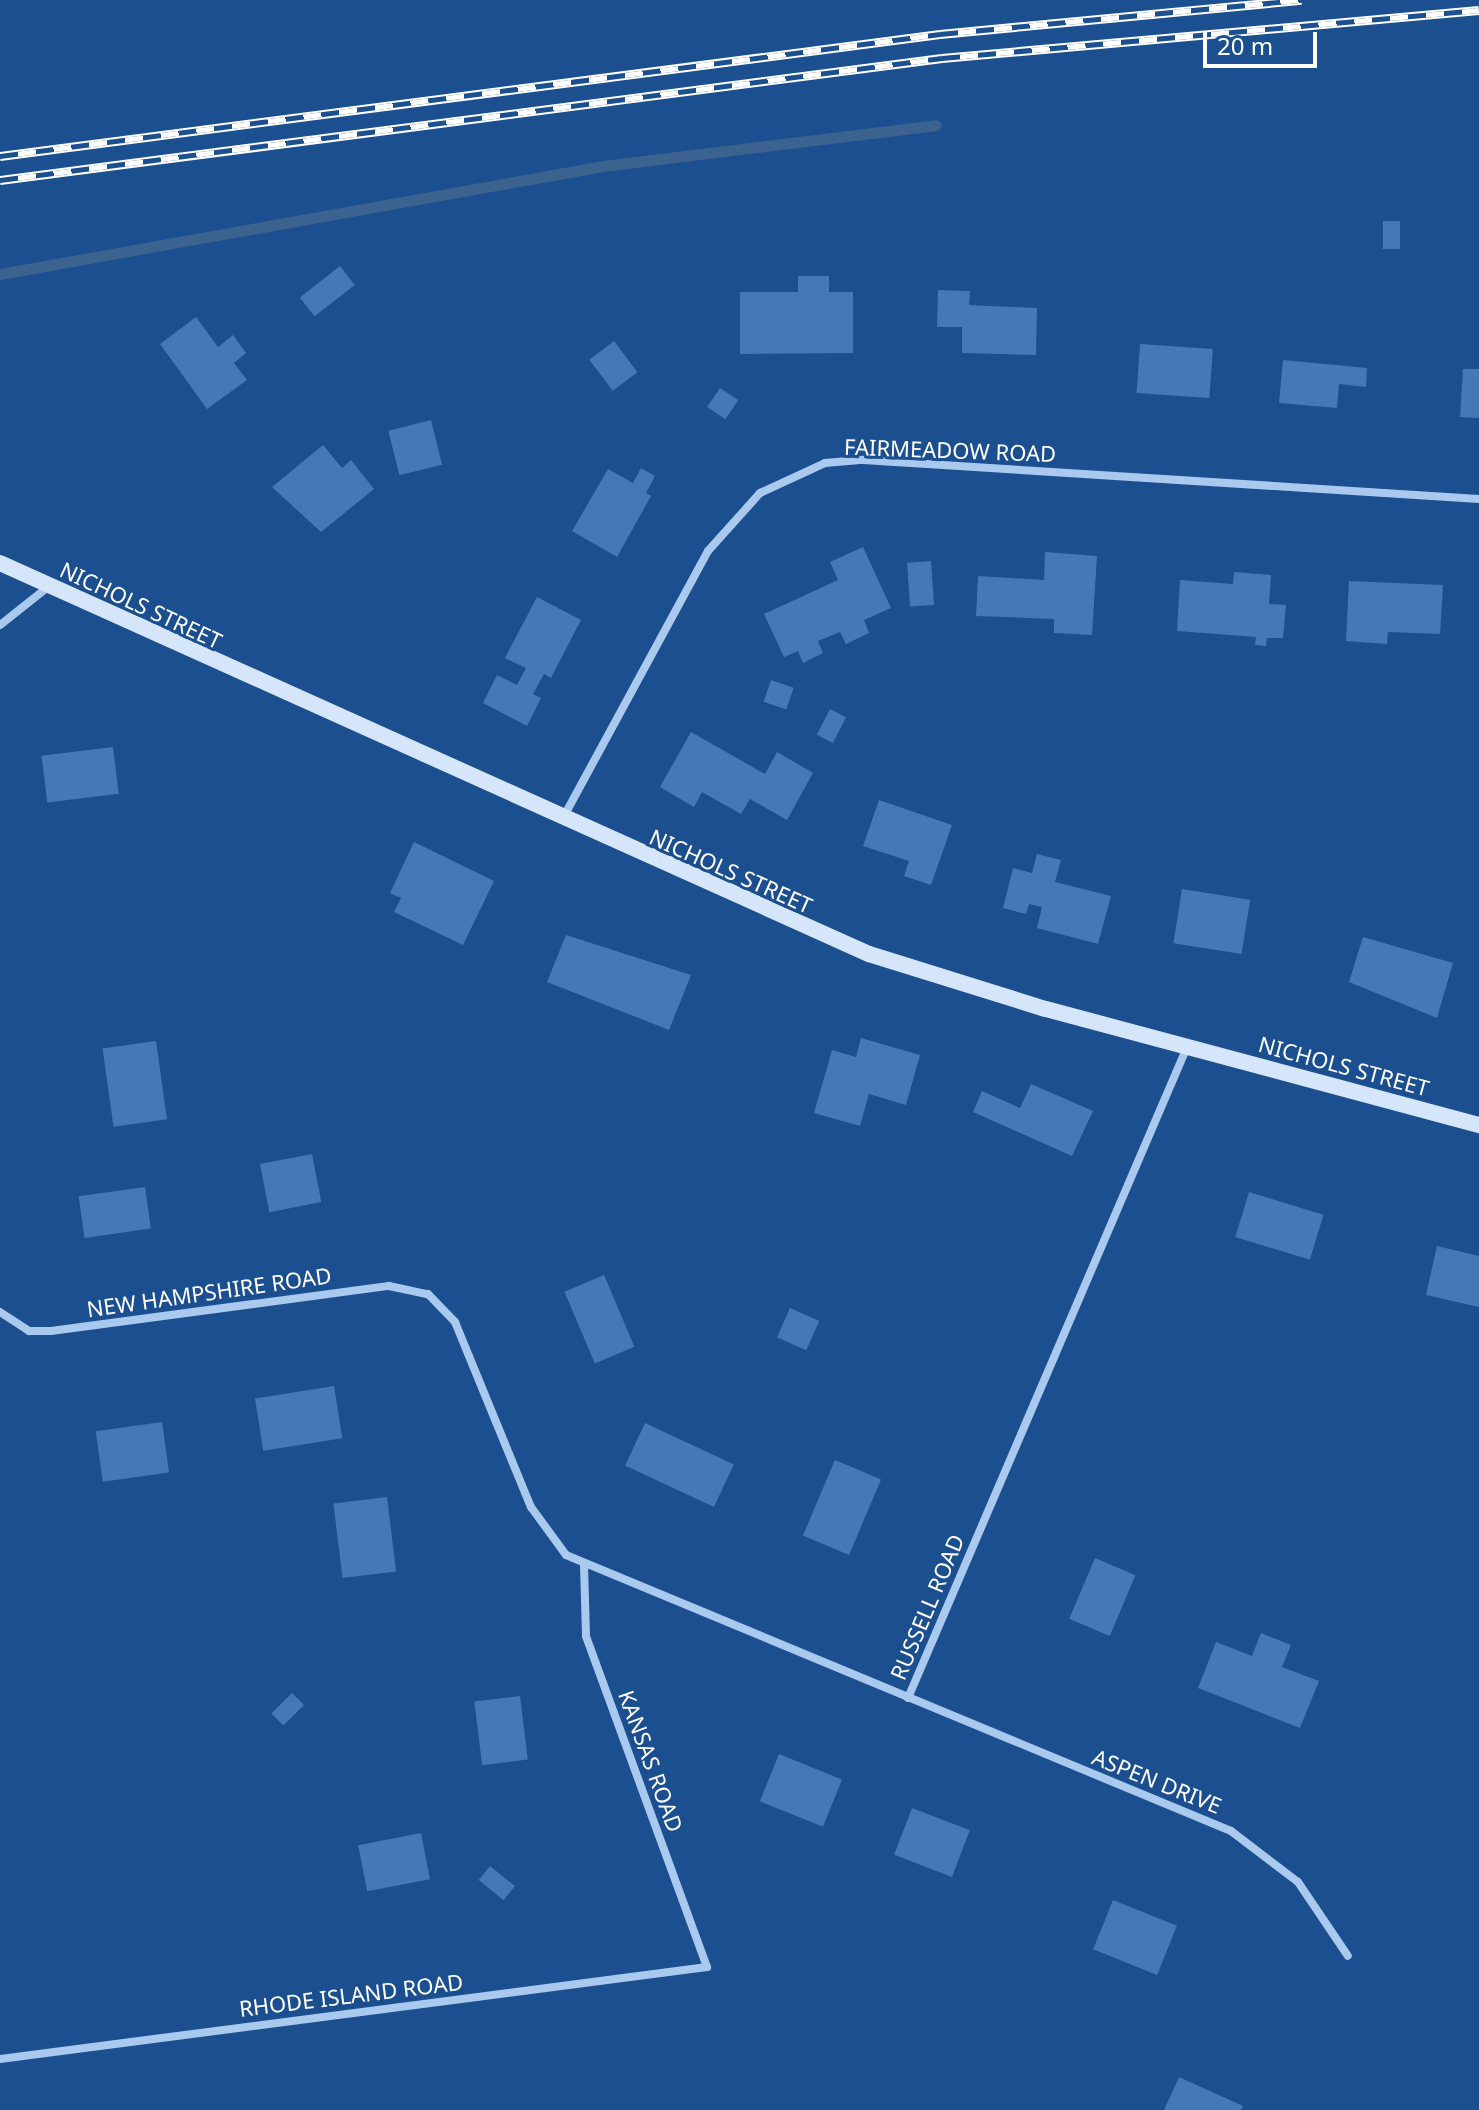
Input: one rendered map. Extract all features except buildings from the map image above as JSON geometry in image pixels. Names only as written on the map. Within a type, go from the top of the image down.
[{"type":"street","name":"FAIRMEADOW ROAD","points":[[563,819],[708,551],[760,493],[825,463],[863,460],[1479,499]]},
{"type":"street","name":"NICHOLS STREET","points":[[0,563],[563,819],[869,954],[1187,1047],[1479,1125]]},
{"type":"street","points":[[0,625],[48,587]]},
{"type":"street","name":"RUSSELL ROAD","points":[[428,1294],[455,1322],[542,1528],[584,1565],[908,1698],[1187,1047]]},
{"type":"street","name":"NEW HAMPSHIRE ROAD","points":[[0,1312],[12,1324],[51,1331],[389,1286],[428,1294]]},
{"type":"street","name":"KANSAS ROAD","points":[[584,1565],[586,1636],[707,1967]]},
{"type":"street","name":"ASPEN DRIVE","points":[[908,1698],[1231,1831],[1298,1882],[1348,1956]]},
{"type":"street","name":"RHODE ISLAND ROAD","points":[[0,2059],[707,1967]]},
{"type":"waterway","points":[[0,274],[603,166],[935,125]]},
{"type":"railway","points":[[0,156],[940,34],[1301,0]]},
{"type":"railway","points":[[0,180],[942,58],[1479,10]]}]
